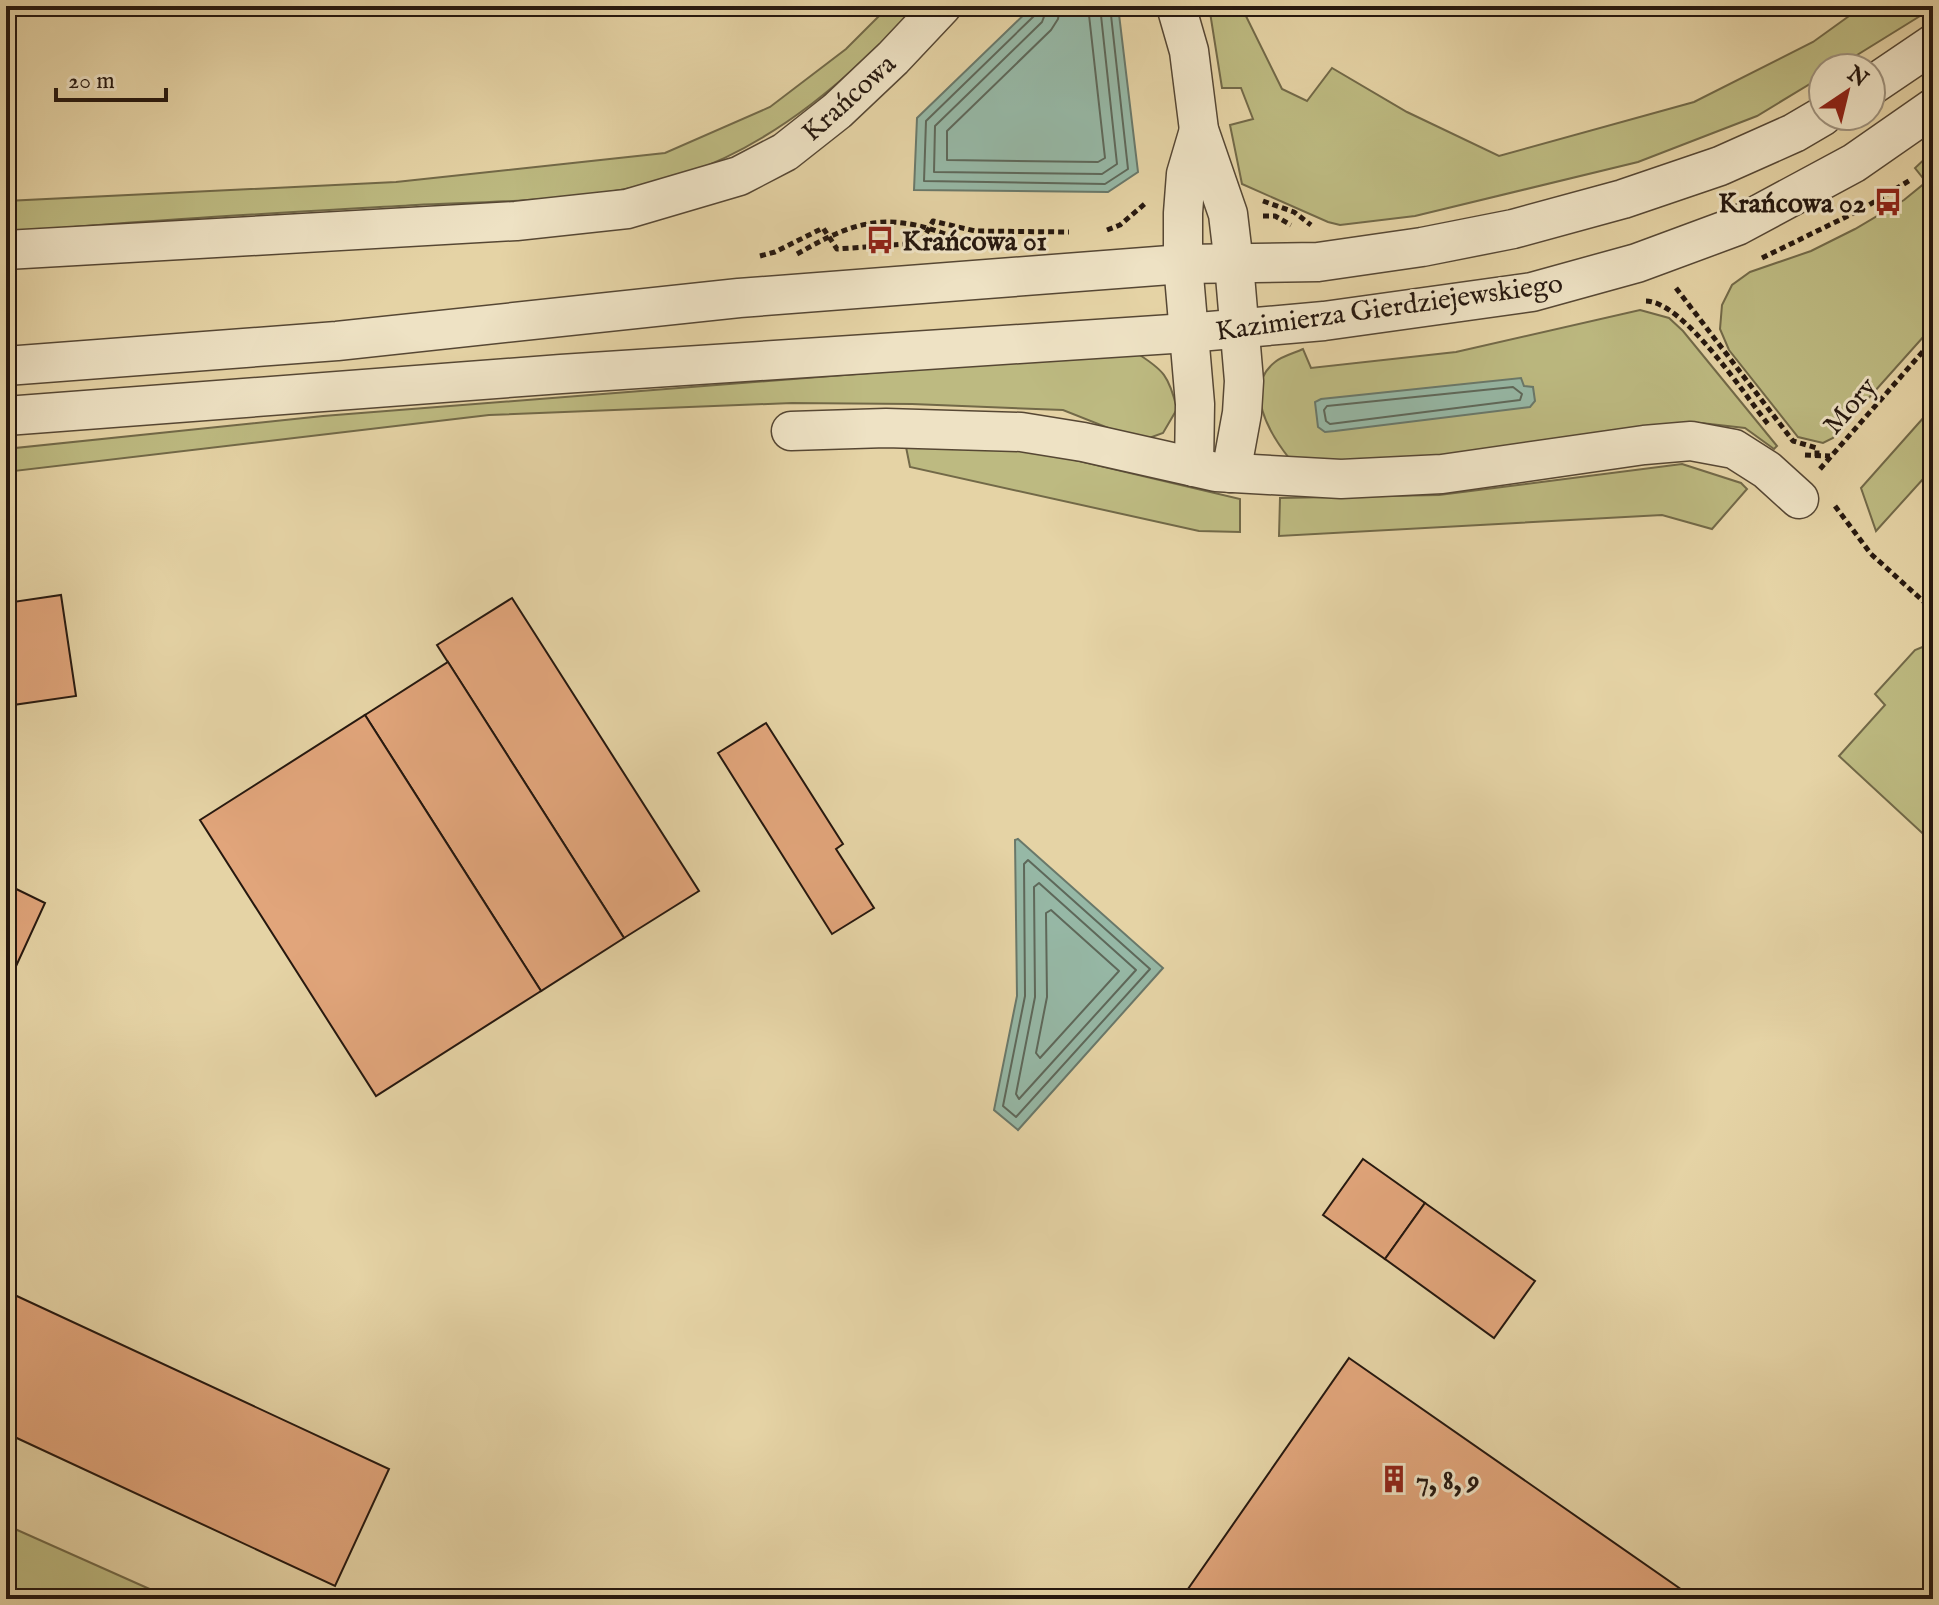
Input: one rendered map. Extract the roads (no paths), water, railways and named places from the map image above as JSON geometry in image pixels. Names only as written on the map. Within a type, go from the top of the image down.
[{"type":"street","name":"Krańcowa","points":[[6,250],[516,221],[627,209],[739,176],[785,152],[837,111],[942,6]]},
{"type":"street","points":[[1176,6],[1189,51],[1199,130],[1223,196],[1240,328],[1244,381],[1242,413],[1213,470]]},
{"type":"street","points":[[1887,75],[1933,44]]},
{"type":"street","name":"Kazimierza Gierdziejewskiego","points":[[6,416],[576,373],[1187,333],[1324,321],[1532,292],[1637,263],[1737,226],[1854,163],[1933,108]]},
{"type":"street","name":"Kazimierza Gierdziejewskiego","points":[[6,366],[337,341],[739,298],[1183,264],[1318,262],[1422,247],[1513,229],[1623,199],[1720,166],[1807,125]]},
{"type":"street","points":[[1199,130],[1186,174],[1183,264],[1195,404],[1213,470]]},
{"type":"street","points":[[791,431],[886,428],[1021,432],[1213,470],[1341,479],[1442,474],[1691,441],[1734,449],[1767,470],[1799,499]]},
{"type":"water","points":[[1033,6],[1118,6],[1138,172],[1108,192],[914,190],[917,118]]},
{"type":"water","points":[[1521,378],[1524,386],[1533,387],[1535,401],[1530,407],[1325,432],[1318,427],[1315,402],[1321,399]]},
{"type":"water","points":[[1018,839],[1163,968],[1018,1130],[994,1110],[1017,996],[1015,840]]},
{"type":"place","name":"Krańcowa 02","points":[[1888,202]]},
{"type":"place","name":"Krańcowa 01","points":[[880,240]]},
{"type":"place","name":"7, 8, 9","points":[[1394,1479]]}]
